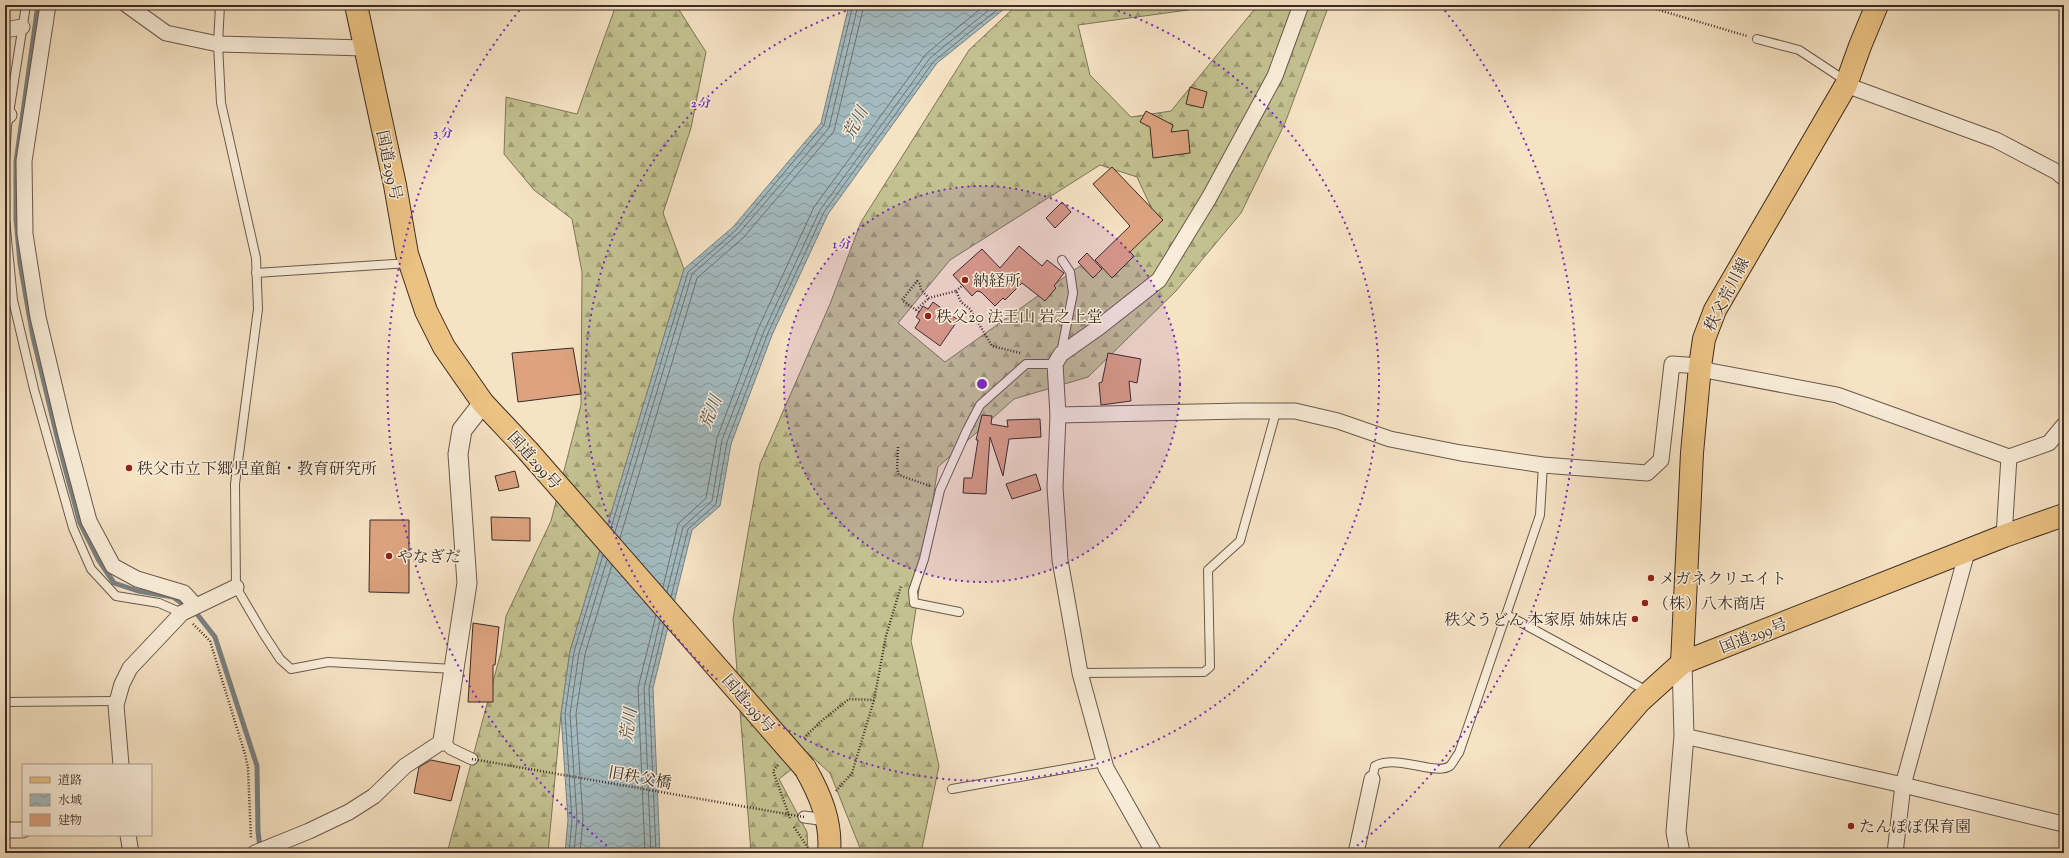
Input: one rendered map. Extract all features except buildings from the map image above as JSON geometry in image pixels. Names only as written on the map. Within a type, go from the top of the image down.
[{"type":"main road","name":"国道299号","points":[[356,5],[410,263],[426,311],[444,347],[483,403],[528,451],[805,768],[817,790],[825,813],[830,841],[829,853]]},
{"type":"main road","name":"秩父荒川線","points":[[1682,663],[1692,453],[1704,339],[1715,310],[1846,83],[1878,5]]},
{"type":"main road","name":"国道299号","points":[[1509,853],[1640,701],[1682,663],[1967,552],[2004,536],[2064,515]]},
{"type":"street","points":[[48,5],[24,161],[25,234],[38,317],[64,427],[89,520],[113,566],[137,579],[184,593],[195,605]]},
{"type":"street","points":[[127,5],[166,33],[218,44],[365,48]]},
{"type":"street","points":[[1154,853],[1121,797],[1104,762],[1080,672],[1060,560],[1056,487],[1058,359],[1159,280],[1209,198],[1275,76],[1301,5]]},
{"type":"street","points":[[5,30],[22,27]]},
{"type":"street","points":[[1846,83],[1996,140],[2057,172],[2064,178]]},
{"type":"street","points":[[1058,415],[1295,411],[1338,420],[1390,439],[1461,453],[1543,465],[1647,473],[1661,460],[1672,364],[1700,366],[1710,371],[1837,395],[2009,456],[2049,443],[2064,425]]},
{"type":"street","points":[[254,850],[309,831],[349,812],[374,796],[405,766],[443,741],[467,583],[458,454],[462,430],[483,403]]},
{"type":"street","points":[[2004,536],[2009,456]]},
{"type":"street","points":[[1895,853],[1903,785],[1967,552]]},
{"type":"street","points":[[121,764],[116,705],[122,684],[130,668],[182,613],[195,605],[236,587]]},
{"type":"street","points":[[1680,853],[1676,832],[1684,736],[1682,663]]},
{"type":"street","points":[[1684,736],[1903,785],[2062,824]]},
{"type":"street","points":[[443,741],[451,749],[472,760]]},
{"type":"street","points":[[1356,853],[1372,779]]},
{"type":"street","points":[[804,817],[825,813]]},
{"type":"street","points":[[5,830],[22,830]]},
{"type":"street","points":[[128,836],[131,853]]},
{"type":"lane","points":[[5,159],[7,115],[26,5]]},
{"type":"lane","points":[[220,5],[218,44],[221,103],[256,258],[258,309],[236,484],[236,587],[280,659],[291,669],[328,662],[454,669]]},
{"type":"lane","points":[[1757,39],[1799,50],[1846,83]]},
{"type":"lane","points":[[5,219],[13,300],[34,389],[73,528],[91,569],[116,596],[159,604],[182,613]]},
{"type":"lane","points":[[959,612],[914,603],[913,591],[924,559],[940,490],[980,405],[1026,364],[1058,359],[1073,293],[1070,272],[1062,260]]},
{"type":"lane","points":[[256,273],[410,263]]},
{"type":"lane","points":[[1080,672],[1204,672],[1210,667],[1208,570],[1240,541],[1276,412]]},
{"type":"lane","points":[[1372,779],[1375,766],[1381,763],[1396,762],[1441,768],[1450,766],[1459,753],[1540,515],[1543,465]]},
{"type":"lane","points":[[1507,615],[1649,692]]},
{"type":"lane","points":[[5,702],[117,701]]},
{"type":"lane","points":[[952,789],[1104,762]]},
{"type":"path","points":[[1642,5],[1757,39]]},
{"type":"path","points":[[919,312],[902,300],[917,281],[920,284],[921,290],[930,298]]},
{"type":"path","points":[[916,310],[930,298],[956,291],[963,286]]},
{"type":"path","points":[[956,291],[961,302],[970,308],[992,346],[1026,354]]},
{"type":"path","points":[[898,447],[897,470],[899,475],[940,490]]},
{"type":"path","points":[[825,813],[852,773],[874,700],[886,636],[899,588],[904,582]]},
{"type":"path","points":[[182,613],[210,641],[245,754],[248,768],[249,827],[254,850]]},
{"type":"path","name":"旧秩父橋","points":[[472,760],[804,817]]},
{"type":"path","points":[[794,827],[812,853]]},
{"type":"green space","points":[[616,5],[676,5],[706,52],[691,128],[663,213],[684,269],[570,651],[561,714],[548,853],[447,853],[501,652],[506,616],[551,521],[581,405],[582,272],[572,219],[534,190],[504,154],[506,97],[577,114]]},
{"type":"green space","points":[[1017,5],[1191,5],[1188,10],[1078,25],[1090,75],[1131,117],[1171,111],[1258,5],[1329,5],[1285,123],[1241,213],[1176,291],[1088,377],[1014,399],[938,467],[911,641],[939,766],[921,853],[862,853],[830,773],[810,755],[779,779],[807,832],[808,853],[751,853],[733,619],[760,464],[830,304],[861,222],[969,50]],"holes":[[[1100,165],[1137,177],[1154,214],[1094,276],[1080,266],[945,362],[898,323],[950,260]]]},
{"type":"water","name":"荒川","points":[[849,5],[1009,5],[937,63],[828,214],[772,335],[731,444],[720,506],[692,530],[653,688],[660,853],[565,853],[568,820],[561,714],[570,651],[684,269],[733,227],[821,123]]},
{"type":"waterway","points":[[38,5],[16,162],[16,219],[20,263],[33,337],[60,449],[80,523],[98,559],[114,583],[138,591],[173,597],[197,614],[215,637],[257,766],[258,831],[260,848]]},
{"type":"place","name":"納経所","points":[[965,280]]},
{"type":"place","name":"秩父20 法王山 岩之上堂","points":[[928,316]]},
{"type":"place","name":"秩父市立下郷児童館・教育研究所","points":[[129,468]]},
{"type":"place","name":"やなぎだ","points":[[389,556]]},
{"type":"place","name":"メガネクリエイト","points":[[1651,578]]},
{"type":"place","name":"（株）八木商店","points":[[1645,603]]},
{"type":"place","name":"秩父うどん 本家原 姉妹店","points":[[1635,619]]},
{"type":"place","name":"たんぽぽ保育園","points":[[1851,826]]}]
